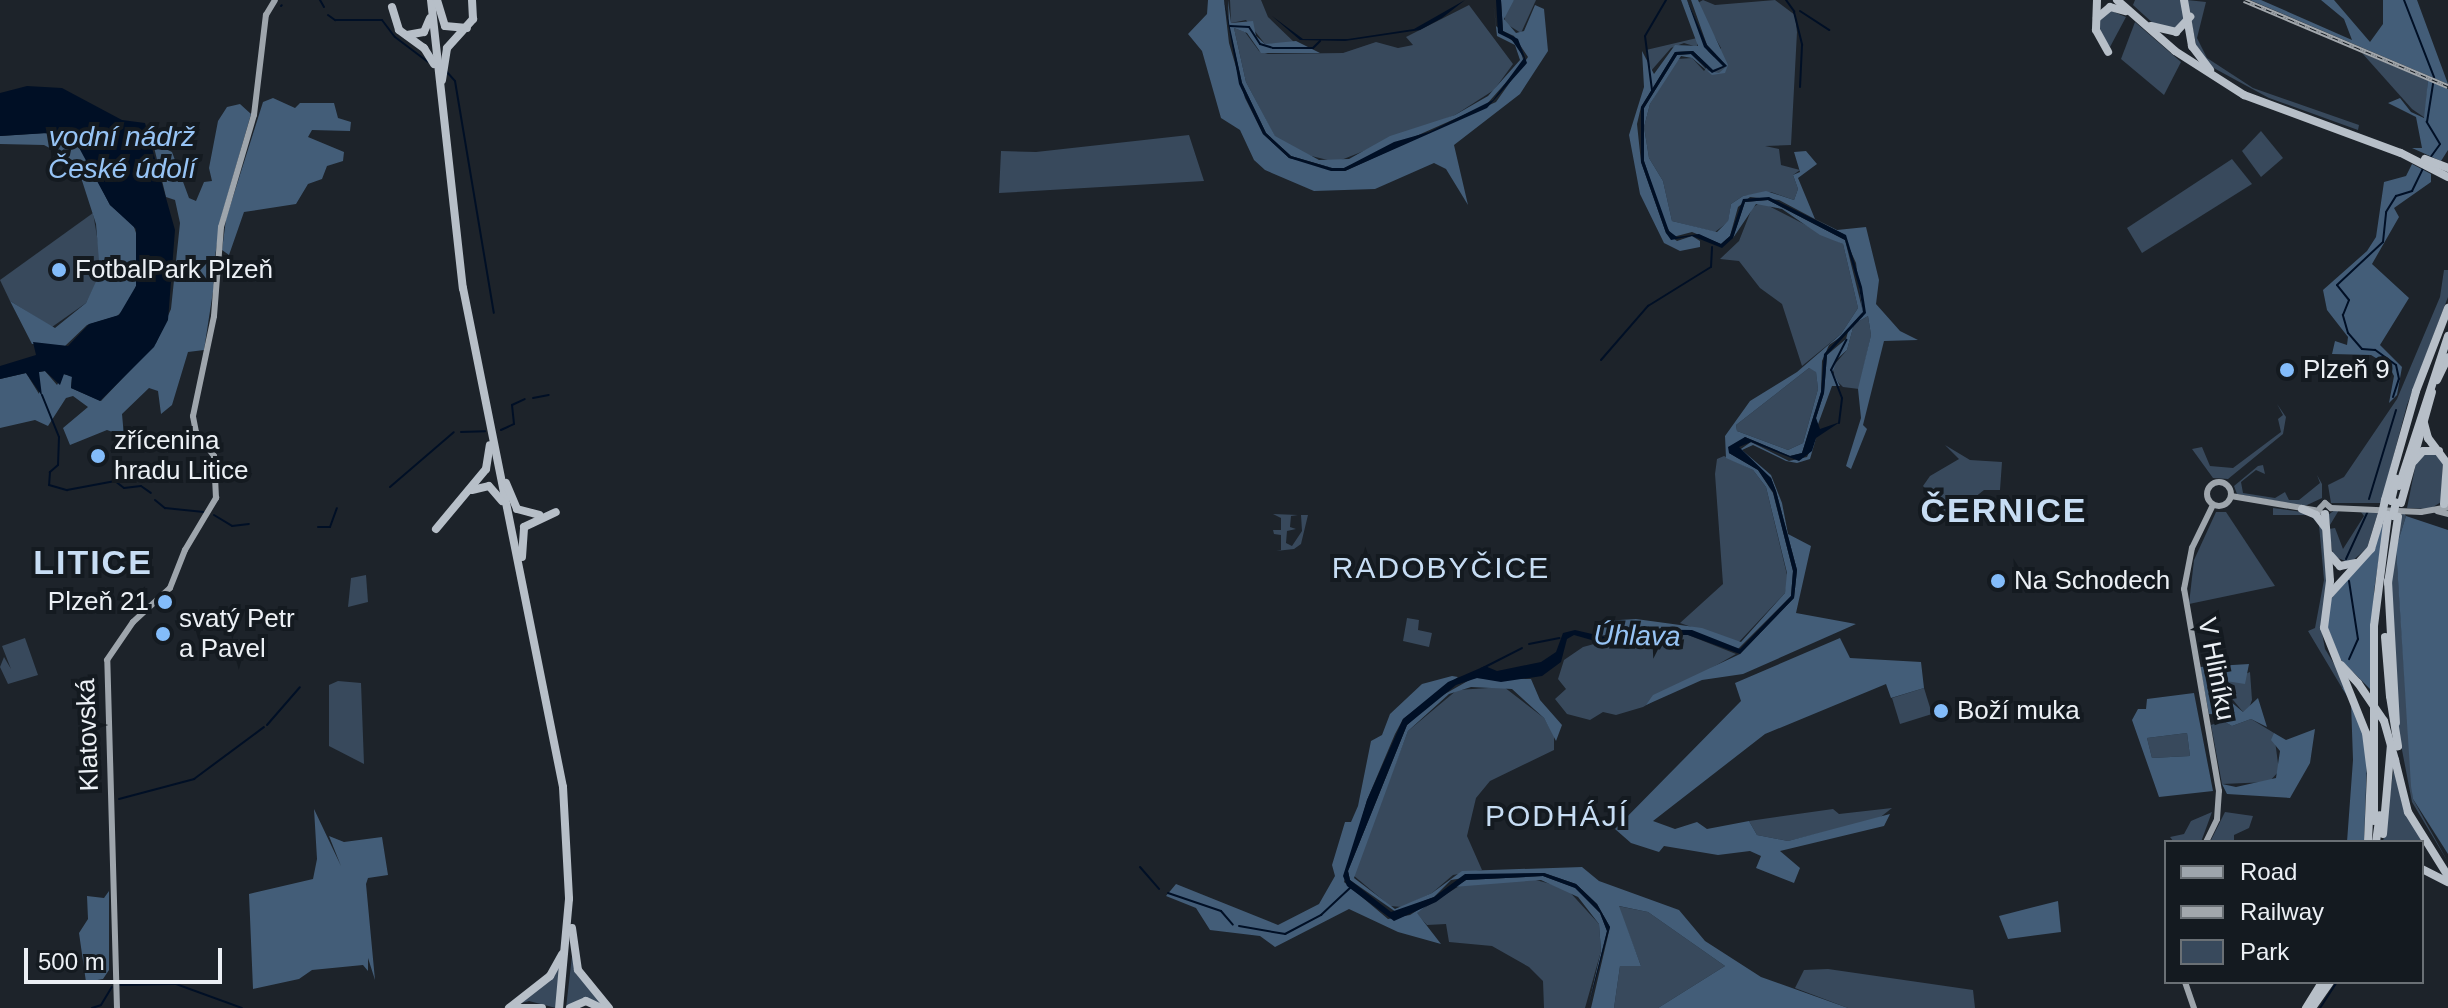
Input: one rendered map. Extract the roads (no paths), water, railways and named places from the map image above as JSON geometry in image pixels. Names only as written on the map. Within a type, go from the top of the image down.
[{"type":"highway","points":[[433,0],[445,26],[468,27]]},
{"type":"highway","points":[[402,34],[415,36],[426,30],[433,0]]},
{"type":"highway","points":[[433,0],[467,287],[566,776],[572,927],[577,966],[609,1008]]},
{"type":"highway","points":[[433,0],[439,91],[463,288],[561,776],[568,847],[567,938],[561,1008]]},
{"type":"highway","points":[[442,80],[447,48],[468,27],[474,16],[472,0]]},
{"type":"highway","points":[[2097,0],[2096,23],[2108,52]]},
{"type":"highway","points":[[2184,0],[2190,16],[2192,46],[2210,70]]},
{"type":"highway","points":[[2096,23],[2106,8],[2122,3],[2186,60],[2244,95],[2415,157]]},
{"type":"highway","points":[[392,7],[402,34],[431,57],[439,91]]},
{"type":"highway","points":[[2136,16],[2210,70],[2279,106],[2415,157],[2444,173]]},
{"type":"highway","points":[[2151,26],[2176,32],[2190,16]]},
{"type":"highway","points":[[2374,840],[2382,776],[2380,615],[2390,516],[2416,391],[2448,308]]},
{"type":"highway","points":[[2393,502],[2417,405],[2448,322]]},
{"type":"highway","points":[[2393,502],[2418,418],[2448,336]]},
{"type":"highway","points":[[2408,473],[2425,414],[2448,357]]},
{"type":"highway","points":[[2425,414],[2426,436],[2442,453],[2448,468],[2444,509]]},
{"type":"highway","points":[[436,529],[489,460],[489,425]]},
{"type":"highway","points":[[2393,502],[2421,452],[2442,453]]},
{"type":"highway","points":[[506,483],[517,509],[540,515],[556,512]]},
{"type":"highway","points":[[465,495],[480,486],[493,488],[509,517]]},
{"type":"highway","points":[[2302,509],[2318,517],[2327,532]]},
{"type":"highway","points":[[2325,510],[2328,549],[2324,614],[2327,644],[2366,733],[2374,840]]},
{"type":"highway","points":[[522,558],[522,531],[540,515]]},
{"type":"highway","points":[[2324,614],[2333,588],[2363,559],[2390,516]]},
{"type":"highway","points":[[2390,516],[2385,649],[2398,759],[2408,812],[2447,874]]},
{"type":"highway","points":[[2328,549],[2340,566],[2363,559]]},
{"type":"highway","points":[[2374,840],[2398,703],[2388,581]]},
{"type":"highway","points":[[2327,644],[2384,721],[2398,759]]},
{"type":"highway","points":[[2424,869],[2447,874]]},
{"type":"highway","points":[[561,1008],[572,927]]},
{"type":"highway","points":[[509,1008],[554,971],[567,938]]},
{"type":"highway","points":[[2309,1008],[2326,984]]},
{"type":"highway","points":[[2309,1008],[2326,984]]},
{"type":"highway","points":[[570,1008],[586,1001],[601,1008]]},
{"type":"highway","points":[[517,1008],[542,1008]]},
{"type":"main road","name":"Klatovská","points":[[117,1008],[108,654],[170,588],[188,543],[216,498],[214,456],[196,432],[193,416],[214,316],[221,231],[254,115],[265,18],[275,0]]},
{"type":"main road","points":[[2212,484],[2226,484],[2231,496],[2226,505],[2213,505],[2207,496],[2212,484]]},
{"type":"main road","points":[[2231,496],[2302,509],[2444,509]]},
{"type":"main road","name":"V Hliníku","points":[[2207,840],[2217,819],[2219,791],[2184,589],[2192,548],[2213,505]]},
{"type":"main road","points":[[2186,984],[2194,1008]]},
{"type":"water","points":[[1224,0],[1242,83],[1266,133],[1291,156],[1332,168],[1344,168],[1394,142],[1429,132],[1493,100],[1524,58],[1512,40],[1498,33],[1496,0],[1501,0],[1503,31],[1518,39],[1527,63],[1487,108],[1345,171],[1331,171],[1289,158],[1263,134],[1239,84]]},
{"type":"water","points":[[1465,0],[1420,30],[1345,41],[1300,40],[1272,16],[1303,39],[1348,39],[1414,29]]},
{"type":"water","points":[[1687,0],[1707,45],[1727,66],[1712,73],[1691,54],[1677,55],[1644,108],[1644,161],[1669,231],[1677,237],[1699,234],[1721,244],[1730,236],[1743,199],[1769,197],[1846,235],[1862,287],[1866,313],[1827,355],[1824,393],[1816,418],[1820,429],[1840,422],[1816,438],[1812,451],[1799,461],[1751,442],[1739,447],[1771,478],[1776,491],[1797,570],[1794,598],[1740,654],[1688,635],[1631,634],[1602,643],[1574,635],[1567,639],[1561,662],[1542,676],[1501,682],[1477,678],[1456,685],[1407,725],[1348,871],[1350,880],[1391,912],[1434,897],[1465,874],[1544,873],[1576,884],[1597,904],[1610,927],[1588,1008],[1607,931],[1600,913],[1575,888],[1543,876],[1466,880],[1436,902],[1394,921],[1347,886],[1343,876],[1367,800],[1403,719],[1448,682],[1485,666],[1497,671],[1541,662],[1556,652],[1563,633],[1575,630],[1605,637],[1629,629],[1692,630],[1740,649],[1791,596],[1793,571],[1773,492],[1758,470],[1729,453],[1728,447],[1745,437],[1790,456],[1802,453],[1821,392],[1824,354],[1863,312],[1859,287],[1845,240],[1768,200],[1745,202],[1733,238],[1722,248],[1692,236],[1671,240],[1666,233],[1641,162],[1641,107],[1675,52],[1693,51],[1713,70],[1723,66],[1704,47]]},
{"type":"water","name":"vodní nádrž České údolí","points":[[27,86],[62,88],[122,120],[145,123],[175,230],[168,320],[154,347],[100,401],[71,388],[72,377],[64,374],[60,385],[45,371],[39,372],[42,396],[26,373],[0,379],[0,366],[36,355],[33,342],[68,346],[89,324],[119,315],[136,286],[136,229],[110,205],[77,144],[48,133],[0,136],[0,93]]},
{"type":"waterway","points":[[320,0],[324,7]]},
{"type":"waterway","points":[[1652,90],[1645,36],[1666,0]]},
{"type":"waterway","points":[[1786,0],[1794,11]]},
{"type":"waterway","points":[[2404,0],[2434,77]]},
{"type":"waterway","points":[[1800,11],[1829,30]]},
{"type":"waterway","points":[[1794,12],[1802,45],[1800,87]]},
{"type":"waterway","points":[[328,15],[335,20],[382,20],[395,37],[428,62]]},
{"type":"waterway","points":[[1230,26],[1249,27],[1260,44],[1273,48],[1313,48],[1320,41]]},
{"type":"waterway","points":[[446,71],[455,81],[494,313]]},
{"type":"waterway","points":[[2430,158],[2440,144],[2427,122],[2433,83]]},
{"type":"waterway","points":[[2393,397],[2399,379],[2396,365],[2375,350],[2362,349],[2348,333],[2343,315],[2349,300],[2337,285],[2383,242],[2386,212],[2396,196],[2412,191],[2424,166]]},
{"type":"waterway","points":[[1601,360],[1648,306],[1711,267],[1712,247]]},
{"type":"waterway","points":[[1839,423],[1842,398],[1831,370],[1846,340]]},
{"type":"waterway","points":[[42,395],[59,437],[58,465],[50,472],[49,485],[67,490],[115,481],[124,488],[141,486],[151,493]]},
{"type":"waterway","points":[[533,398],[549,395]]},
{"type":"waterway","points":[[501,430],[514,424],[512,405],[525,399]]},
{"type":"waterway","points":[[2369,499],[2396,410]]},
{"type":"waterway","points":[[461,432],[485,431]]},
{"type":"waterway","points":[[390,487],[454,432]]},
{"type":"waterway","points":[[155,500],[165,508],[204,512]]},
{"type":"waterway","points":[[318,527],[330,527],[337,508]]},
{"type":"waterway","points":[[2346,559],[2368,511]]},
{"type":"waterway","points":[[214,515],[232,526],[249,524]]},
{"type":"waterway","points":[[2349,581],[2358,639],[2349,659]]},
{"type":"waterway","points":[[1529,644],[1559,638]]},
{"type":"waterway","points":[[1481,669],[1522,648]]},
{"type":"waterway","points":[[267,725],[300,687]]},
{"type":"waterway","points":[[119,799],[194,779],[264,727]]},
{"type":"waterway","points":[[1140,867],[1159,889]]},
{"type":"waterway","points":[[1239,926],[1285,934],[1321,915],[1351,887]]},
{"type":"waterway","points":[[1168,893],[1221,911],[1233,925]]},
{"type":"waterway","points":[[120,985],[176,984],[242,1008]]},
{"type":"waterway","points":[[2320,1008],[2336,984]]},
{"type":"waterway","points":[[92,1008],[101,1005],[112,987]]},
{"type":"railway","points":[[2244,0],[2448,86]]},
{"type":"place","name":"FotbalPark Plzeň","points":[[59,270]]},
{"type":"place","name":"Plzeň 9","points":[[2287,370]]},
{"type":"place","name":"zřícenina hradu Litice","points":[[98,456]]},
{"type":"place","name":"Na Schodech","points":[[1998,581]]},
{"type":"place","name":"Plzeň 21","points":[[165,602]]},
{"type":"place","name":"svatý Petr a Pavel","points":[[163,634]]},
{"type":"place","name":"Boží muka","points":[[1941,711]]},
{"type":"district","name":"ČERNICE","points":[[2004,511]]},
{"type":"district","name":"LITICE","points":[[93,563]]},
{"type":"district","name":"RADOBYČICE","points":[[1441,568]]},
{"type":"district","name":"PODHÁJÍ","points":[[1557,816]]},
{"type":"water label","name":"Úhlava","points":[[1637,636]]}]
